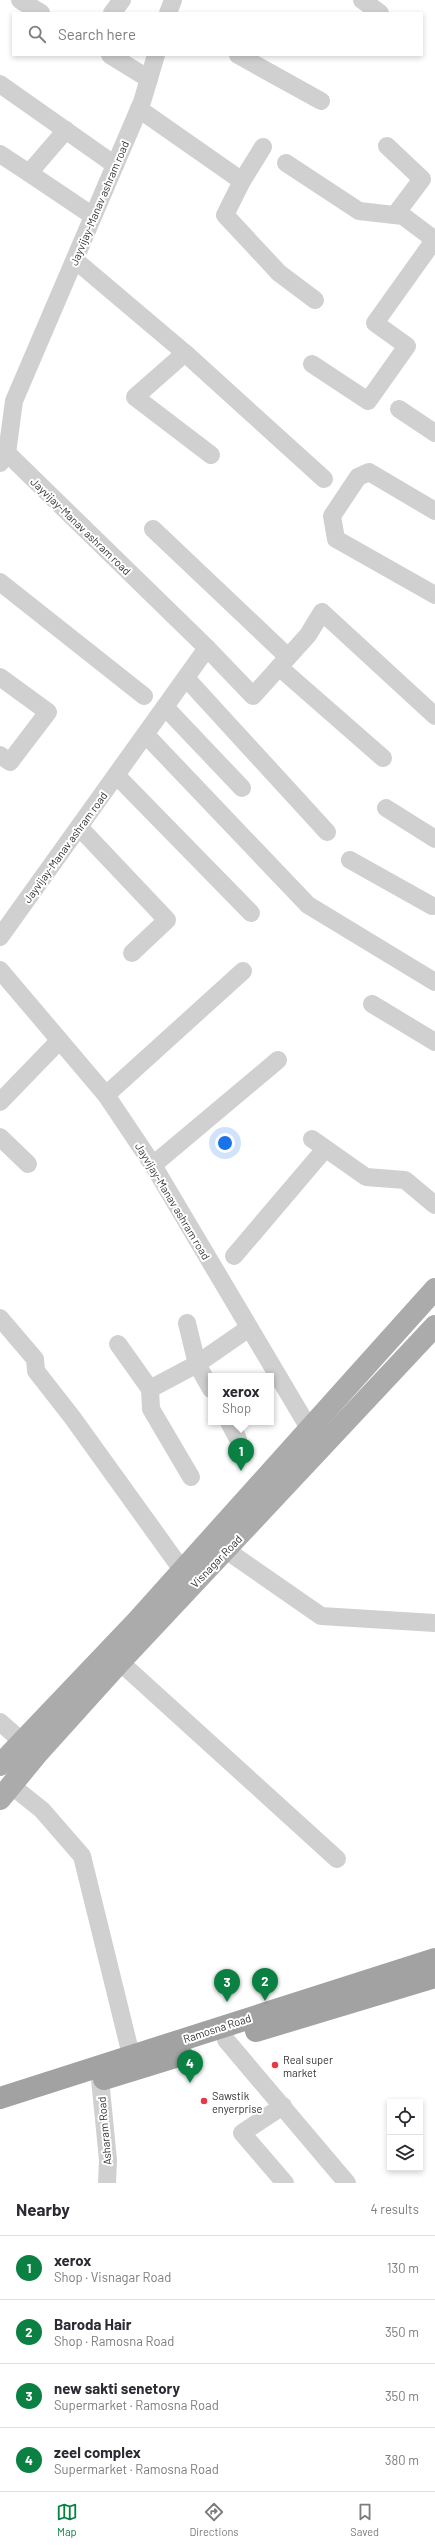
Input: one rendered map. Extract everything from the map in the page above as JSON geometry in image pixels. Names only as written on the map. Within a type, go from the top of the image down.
[{"type":"highway","name":"Ramosna Road","points":[[0,2098],[435,1959]]},
{"type":"highway","name":"Ramosna Road","points":[[0,2113],[100,2079],[435,1977]]},
{"type":"main road","points":[[0,1765],[30,1748],[188,1578],[309,1429],[435,1289]]},
{"type":"main road","name":"Visnagar Road","points":[[6,1793],[30,1748],[120,1662],[188,1578],[226,1550],[322,1449],[435,1326]]},
{"type":"street","points":[[20,0],[40,12]]},
{"type":"street","points":[[113,12],[122,0]]},
{"type":"street","points":[[168,12],[173,0]]},
{"type":"street","points":[[362,0],[379,12]]},
{"type":"street","points":[[112,56],[149,79]]},
{"type":"street","name":"Jayvijay-Manav ashram road","points":[[0,937],[208,648],[3,458],[14,401],[139,109],[156,56]]},
{"type":"street","points":[[240,56],[321,101]]},
{"type":"street","points":[[0,84],[115,165]]},
{"type":"street","points":[[139,109],[242,181]]},
{"type":"street","points":[[29,173],[66,130]]},
{"type":"street","points":[[387,146],[422,179],[395,215]]},
{"type":"street","points":[[263,147],[242,181],[225,215],[279,273],[315,300]]},
{"type":"street","points":[[0,154],[93,216]]},
{"type":"street","points":[[286,163],[359,211],[403,216],[435,240],[375,323],[407,346],[368,402],[312,364]]},
{"type":"street","points":[[74,260],[185,353],[324,479]]},
{"type":"street","points":[[185,353],[135,396],[211,455]]},
{"type":"street","points":[[399,409],[435,433]]},
{"type":"street","points":[[435,511],[369,472],[358,477],[332,516],[336,540],[435,595]]},
{"type":"street","points":[[153,529],[283,662],[383,758]]},
{"type":"street","points":[[0,582],[144,696]]},
{"type":"street","points":[[208,648],[253,696],[308,635],[322,612],[435,716]]},
{"type":"street","points":[[0,677],[48,712],[10,762],[0,755]]},
{"type":"street","points":[[186,678],[327,832]]},
{"type":"street","points":[[166,707],[242,788]]},
{"type":"street","points":[[146,734],[308,905],[435,982]]},
{"type":"street","points":[[116,775],[251,913]]},
{"type":"street","points":[[386,808],[435,839]]},
{"type":"street","points":[[79,827],[167,920],[132,953]]},
{"type":"street","points":[[350,860],[434,904]]},
{"type":"street","name":"Jayvijay-Manav ashram road","points":[[0,970],[106,1096],[153,1165],[322,1449]]},
{"type":"street","points":[[106,1096],[243,971]]},
{"type":"street","points":[[372,1004],[435,1042]]},
{"type":"street","points":[[0,1102],[59,1041]]},
{"type":"street","points":[[153,1165],[278,1060]]},
{"type":"street","points":[[0,1137],[28,1164]]},
{"type":"street","points":[[234,1256],[319,1144],[366,1177],[405,1180],[435,1205]]},
{"type":"street","points":[[0,1318],[34,1360],[36,1371],[72,1417],[188,1578]]},
{"type":"street","points":[[187,1323],[197,1364],[208,1384]]},
{"type":"street","points":[[150,1389],[197,1364],[249,1328]]},
{"type":"street","points":[[118,1344],[150,1389],[151,1409],[191,1477]]},
{"type":"street","points":[[231,1425],[238,1439]]},
{"type":"street","points":[[226,1550],[321,1616],[435,1623]]},
{"type":"street","points":[[120,1662],[337,1859]]},
{"type":"street","points":[[0,1722],[30,1748]]},
{"type":"street","points":[[6,1793],[42,1810],[82,1856],[131,2055]]},
{"type":"street","points":[[226,2040],[347,2183]]},
{"type":"street","name":"Asharam Road","points":[[100,2079],[108,2160],[107,2183]]},
{"type":"street","points":[[283,2106],[242,2133],[285,2183]]},
{"type":"place","name":"xerox","points":[[241,1471]]},
{"type":"place","name":"Baroda Hair","points":[[265,2001]]},
{"type":"place","name":"new sakti senetory","points":[[227,2002]]},
{"type":"place","name":"Real super market","points":[[275,2065]]},
{"type":"place","name":"zeel complex","points":[[190,2083]]},
{"type":"place","name":"Sawstik enyerprise","points":[[204,2101]]}]
